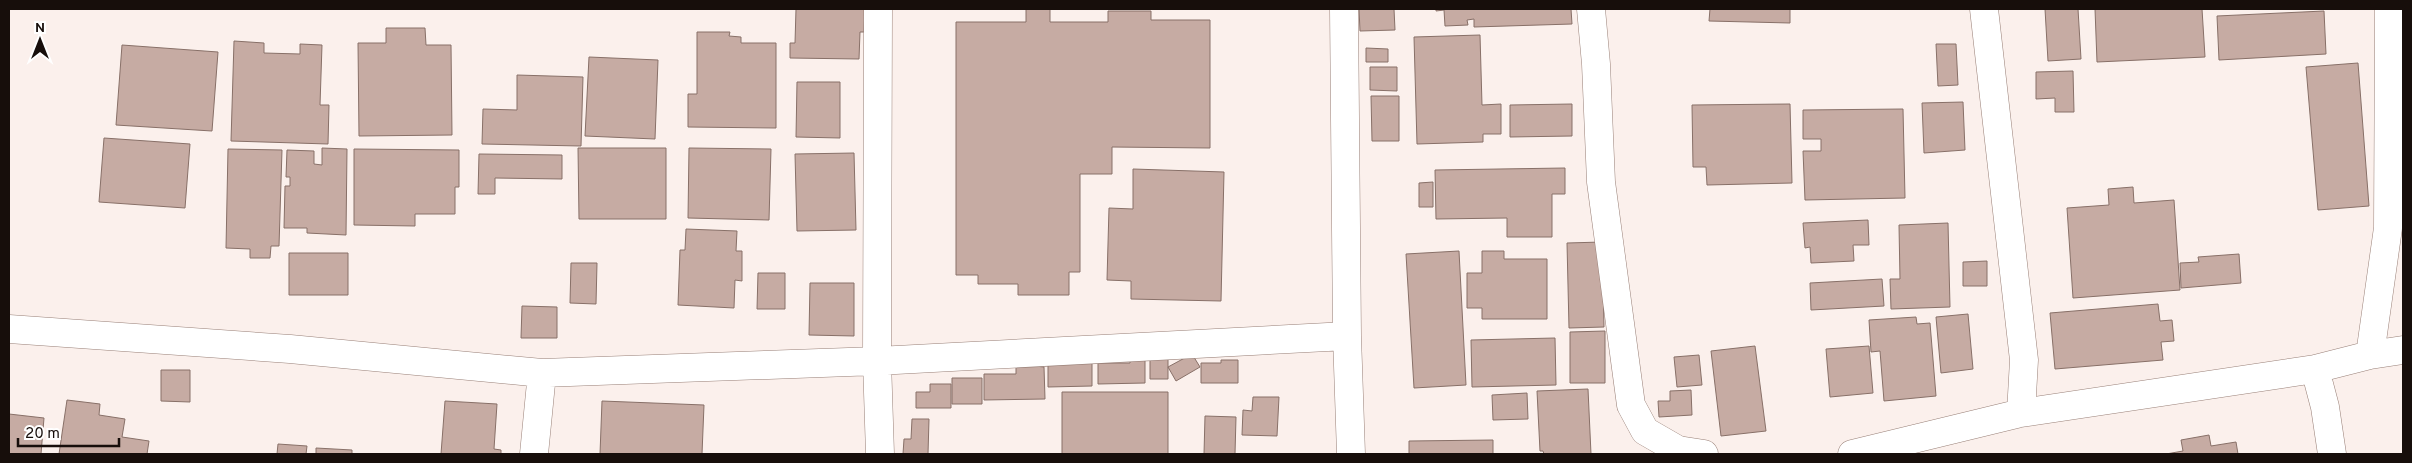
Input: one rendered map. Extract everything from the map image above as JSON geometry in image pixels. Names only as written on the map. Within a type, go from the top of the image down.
[{"type":"street","points":[[878,9],[877,361],[880,454]]},
{"type":"street","points":[[1344,9],[1347,336],[1351,454]]},
{"type":"street","points":[[1591,9],[1596,64],[1601,182],[1631,405],[1645,431],[1678,450],[1704,454]]},
{"type":"street","points":[[1984,9],[2024,360],[2020,413]]},
{"type":"street","points":[[2370,355],[2388,228],[2389,9]]},
{"type":"street","points":[[9,329],[290,348],[542,373],[877,361],[1347,336]]},
{"type":"street","points":[[1852,454],[2020,413],[2315,369],[2370,355],[2403,350]]},
{"type":"street","points":[[2315,369],[2326,407],[2332,454]]},
{"type":"street","points":[[534,454],[542,373]]},
{"type":"building","points":[[796,9],[865,9],[864,32],[860,32],[859,59],[790,58],[790,43],[795,43]]},
{"type":"building","points":[[1026,9],[1050,9],[1050,22],[1108,22],[1108,11],[1151,11],[1151,20],[1210,20],[1210,148],[1112,147],[1112,174],[1080,174],[1080,272],[1069,272],[1069,295],[1018,295],[1018,284],[978,284],[978,275],[956,275],[956,22],[1026,22]]},
{"type":"building","points":[[1359,9],[1394,9],[1395,30],[1360,31]]},
{"type":"building","points":[[1436,9],[1571,9],[1572,24],[1474,27],[1474,19],[1467,20],[1468,25],[1445,26],[1444,10],[1436,11]]},
{"type":"building","points":[[1710,9],[1790,9],[1790,23],[1709,21]]},
{"type":"building","points":[[2045,9],[2078,9],[2081,59],[2048,61]]},
{"type":"building","points":[[2095,9],[2202,9],[2205,57],[2097,62]]},
{"type":"building","points":[[2324,11],[2326,54],[2219,60],[2217,16]]},
{"type":"building","points":[[386,28],[425,28],[426,45],[451,45],[452,135],[359,136],[358,43],[386,43]]},
{"type":"building","points":[[697,32],[730,32],[729,36],[741,37],[741,43],[776,43],[776,128],[688,127],[688,94],[697,94]]},
{"type":"building","points":[[1480,35],[1482,105],[1501,104],[1501,134],[1483,134],[1483,142],[1417,144],[1414,37]]},
{"type":"building","points":[[234,41],[264,43],[264,53],[300,54],[300,44],[322,45],[320,105],[329,105],[328,144],[231,141]]},
{"type":"building","points":[[1936,44],[1956,44],[1958,85],[1938,86]]},
{"type":"building","points":[[122,45],[218,52],[212,131],[116,125]]},
{"type":"building","points":[[1366,48],[1388,49],[1388,62],[1366,62]]},
{"type":"building","points":[[589,57],[658,60],[655,139],[585,136]]},
{"type":"building","points":[[2358,63],[2369,206],[2318,210],[2306,67]]},
{"type":"building","points":[[1370,67],[1397,67],[1397,91],[1370,90]]},
{"type":"building","points":[[2073,71],[2074,112],[2055,112],[2055,98],[2036,99],[2036,72]]},
{"type":"building","points":[[517,75],[583,77],[581,146],[482,144],[483,109],[517,110]]},
{"type":"building","points":[[797,82],[840,82],[840,138],[796,137]]},
{"type":"building","points":[[1371,96],[1399,96],[1399,141],[1372,141]]},
{"type":"building","points":[[1963,102],[1965,150],[1924,153],[1922,103]]},
{"type":"building","points":[[1572,104],[1572,136],[1510,137],[1510,105]]},
{"type":"building","points":[[1790,104],[1792,183],[1707,185],[1706,167],[1693,167],[1692,105]]},
{"type":"building","points":[[1903,109],[1905,198],[1805,200],[1803,151],[1821,151],[1821,139],[1803,139],[1803,110]]},
{"type":"building","points":[[104,138],[190,144],[185,208],[99,202]]},
{"type":"building","points":[[322,148],[347,149],[346,235],[307,233],[307,228],[284,228],[285,186],[290,186],[290,177],[286,177],[287,150],[314,151],[314,164],[322,165]]},
{"type":"building","points":[[578,148],[666,148],[666,219],[579,219]]},
{"type":"building","points":[[689,148],[771,149],[769,220],[688,218]]},
{"type":"building","points":[[228,149],[282,150],[279,246],[271,246],[270,258],[250,258],[250,249],[226,248]]},
{"type":"building","points":[[354,149],[459,150],[459,187],[455,187],[455,214],[415,214],[415,226],[354,225]]},
{"type":"building","points":[[854,153],[856,230],[797,231],[795,154]]},
{"type":"building","points":[[479,154],[562,155],[562,179],[495,178],[495,194],[478,194]]},
{"type":"building","points":[[1565,168],[1565,194],[1552,194],[1552,237],[1507,237],[1507,218],[1436,219],[1435,170]]},
{"type":"building","points":[[1133,169],[1224,172],[1221,301],[1131,299],[1131,281],[1107,280],[1109,208],[1133,209]]},
{"type":"building","points":[[1433,182],[1433,207],[1419,207],[1419,183]]},
{"type":"building","points":[[2133,187],[2134,203],[2174,200],[2180,290],[2073,298],[2067,208],[2109,205],[2108,189]]},
{"type":"building","points":[[1868,220],[1869,245],[1853,245],[1854,261],[1811,263],[1810,247],[1805,248],[1803,223]]},
{"type":"building","points":[[1948,223],[1950,307],[1891,309],[1890,279],[1900,279],[1899,225]]},
{"type":"building","points":[[686,229],[737,231],[736,251],[742,251],[742,281],[735,280],[734,308],[678,305],[680,250],[685,250]]},
{"type":"building","points":[[1602,242],[1604,327],[1569,328],[1567,243]]},
{"type":"building","points":[[1459,251],[1466,385],[1414,388],[1406,254]]},
{"type":"building","points":[[1482,251],[1504,251],[1504,259],[1547,259],[1547,319],[1482,319],[1482,308],[1467,308],[1467,273],[1482,273]]},
{"type":"building","points":[[289,253],[348,253],[348,295],[289,295]]},
{"type":"building","points":[[2239,254],[2241,283],[2181,288],[2180,263],[2199,262],[2198,257]]},
{"type":"building","points":[[1987,261],[1987,286],[1963,286],[1963,262]]},
{"type":"building","points":[[571,263],[597,263],[596,304],[570,303]]},
{"type":"building","points":[[758,273],[785,273],[785,309],[757,309]]},
{"type":"building","points":[[1882,279],[1884,306],[1811,310],[1810,283]]},
{"type":"building","points":[[810,283],[854,283],[854,336],[809,335]]},
{"type":"building","points":[[2158,304],[2160,321],[2172,320],[2174,341],[2161,342],[2163,360],[2055,369],[2050,313]]},
{"type":"building","points":[[522,306],[557,307],[557,338],[521,338]]},
{"type":"building","points":[[1968,314],[1973,369],[1941,373],[1936,317]]},
{"type":"building","points":[[1916,317],[1917,324],[1930,323],[1936,396],[1884,401],[1880,351],[1871,352],[1869,320]]},
{"type":"building","points":[[1605,331],[1605,383],[1570,383],[1570,332]]},
{"type":"building","points":[[1555,338],[1556,385],[1472,387],[1471,340]]},
{"type":"building","points":[[1755,346],[1766,431],[1721,436],[1711,351]]},
{"type":"building","points":[[1869,346],[1873,393],[1830,397],[1826,349]]},
{"type":"building","points":[[1192,354],[1200,367],[1176,381],[1168,367]]},
{"type":"building","points":[[1150,355],[1168,355],[1168,379],[1150,379]]},
{"type":"building","points":[[1699,355],[1702,385],[1677,387],[1674,357]]},
{"type":"building","points":[[1130,358],[1145,358],[1145,383],[1098,384],[1098,363],[1130,363]]},
{"type":"building","points":[[1221,360],[1238,360],[1238,383],[1201,383],[1201,363],[1221,363]]},
{"type":"building","points":[[1048,361],[1092,361],[1092,386],[1048,387]]},
{"type":"building","points":[[1016,364],[1044,367],[1045,399],[984,400],[984,374],[1016,374]]},
{"type":"building","points":[[161,370],[190,370],[190,402],[161,401]]},
{"type":"building","points":[[952,378],[982,378],[982,404],[952,404]]},
{"type":"building","points":[[930,384],[951,384],[951,408],[916,408],[916,392],[930,392]]},
{"type":"building","points":[[1588,389],[1591,454],[1544,454],[1543,451],[1540,451],[1537,391]]},
{"type":"building","points":[[1691,390],[1692,415],[1659,417],[1658,401],[1670,401],[1670,391]]},
{"type":"building","points":[[1062,392],[1168,392],[1168,454],[1062,454]]},
{"type":"building","points":[[1527,393],[1528,419],[1493,420],[1492,395]]},
{"type":"building","points":[[1253,397],[1279,397],[1277,436],[1242,435],[1243,410],[1252,411]]},
{"type":"building","points":[[67,400],[100,404],[99,415],[125,419],[122,437],[149,441],[147,454],[59,454]]},
{"type":"building","points":[[445,401],[497,404],[494,449],[501,450],[501,454],[441,454]]},
{"type":"building","points":[[602,401],[704,405],[702,454],[600,454]]},
{"type":"building","points":[[9,414],[44,418],[41,454],[9,454]]},
{"type":"building","points":[[1205,416],[1236,417],[1235,454],[1204,454]]},
{"type":"building","points":[[912,419],[929,419],[928,454],[903,454],[904,439],[911,439]]},
{"type":"building","points":[[2209,435],[2211,446],[2236,442],[2238,454],[2166,454],[2183,451],[2181,440]]},
{"type":"building","points":[[1493,440],[1493,454],[1409,454],[1409,441]]},
{"type":"building","points":[[278,444],[307,446],[306,454],[277,454]]},
{"type":"building","points":[[316,448],[352,450],[352,454],[316,454]]}]
